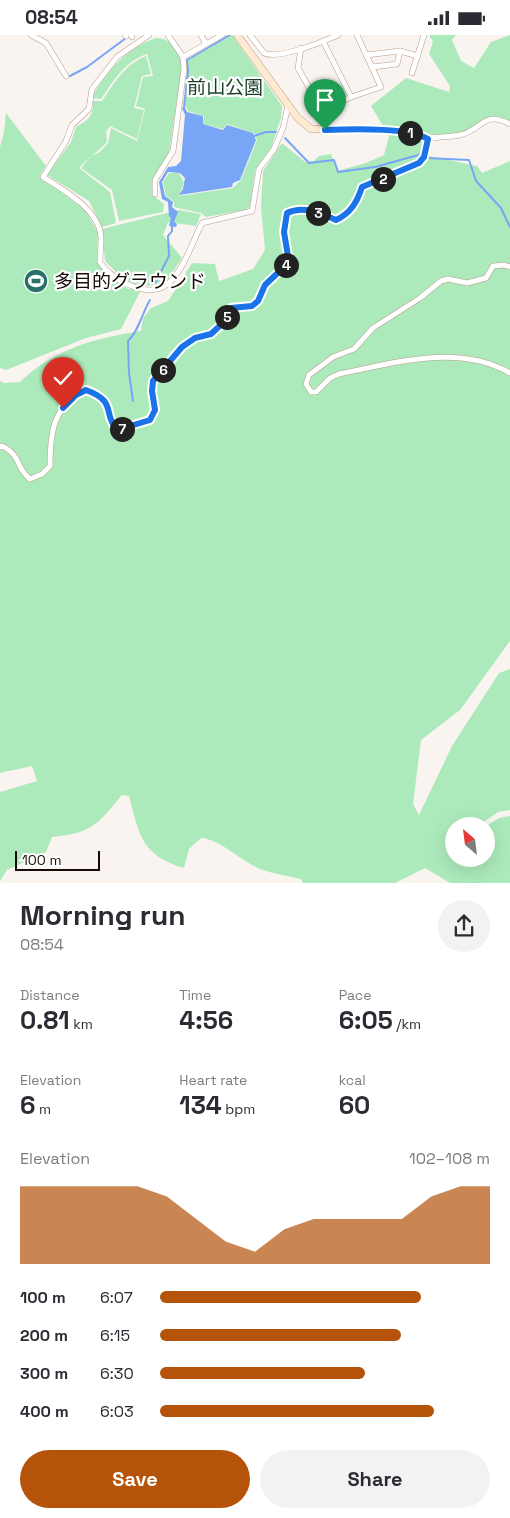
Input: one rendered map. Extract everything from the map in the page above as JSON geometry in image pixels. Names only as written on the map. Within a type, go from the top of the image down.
[{"type":"street","points":[[31,35],[46,43],[66,77]]},
{"type":"street","points":[[149,35],[117,57],[92,89],[89,109],[72,125],[66,141],[43,177],[73,196],[87,208],[100,232],[100,262],[126,284],[139,288],[156,289],[170,282],[202,223],[252,211],[259,169],[274,149],[283,128],[288,106]]},
{"type":"street","points":[[155,194],[155,181],[172,151],[184,69],[183,57],[168,35]]},
{"type":"street","points":[[201,35],[206,44]]},
{"type":"street","points":[[183,57],[222,35]]},
{"type":"street","points":[[237,35],[288,106],[312,129],[397,131],[422,135],[428,139],[461,135],[486,119],[498,118],[510,124]]},
{"type":"street","points":[[250,35],[266,55],[274,55],[301,48],[338,35]]},
{"type":"street","points":[[301,48],[298,68],[319,105],[328,108],[351,97],[382,87],[356,35]]},
{"type":"street","points":[[412,73],[424,35]]},
{"type":"street","points":[[323,41],[351,97]]},
{"type":"street","points":[[366,55],[400,51],[418,56]]},
{"type":"street","points":[[372,67],[397,65],[400,51]]},
{"type":"street","points":[[0,447],[2,446],[13,451],[23,474],[30,479],[42,474],[50,466],[51,431],[63,408],[76,395],[86,390],[99,394],[109,407],[111,424],[117,430],[150,420],[155,410],[152,391],[153,381],[182,347],[195,338],[211,334],[225,321],[231,308],[252,306],[258,301],[265,285],[285,266],[288,256],[284,232],[287,213],[296,209],[322,214],[336,220],[345,216],[356,203],[362,187],[420,162],[426,151],[428,139]]},
{"type":"street","points":[[510,267],[504,265],[493,266],[486,278],[467,283],[448,279],[441,281],[420,298],[373,327],[354,349],[334,357],[309,375],[306,384],[311,392],[316,392],[330,378],[339,374],[422,357],[492,363],[510,373]]},
{"type":"green space","name":"前山公園","points":[[232,35],[282,106],[281,118],[271,148],[255,170],[250,207],[245,210],[206,217],[201,213],[174,207],[174,202],[166,196],[163,182],[169,173],[179,173],[184,183],[179,196],[233,188],[241,180],[257,140],[254,133],[227,124],[223,129],[203,124],[204,116],[188,111],[184,104],[188,91],[188,60]]},
{"type":"green space","points":[[429,35],[456,35],[452,40],[461,61],[474,68],[491,42],[510,35],[510,121],[501,117],[489,117],[463,132],[426,135],[424,152],[429,156],[477,166],[482,173],[510,161],[510,641],[460,710],[421,740],[413,804],[419,815],[452,746],[499,673],[510,669],[510,810],[498,812],[491,817],[445,817],[445,867],[495,867],[495,820],[510,816],[510,883],[450,883],[425,868],[395,883],[303,883],[301,879],[255,867],[216,842],[201,838],[189,849],[184,868],[159,857],[144,842],[129,796],[122,795],[93,826],[76,833],[52,837],[46,852],[7,870],[0,881],[0,792],[37,781],[32,766],[0,773],[0,381],[4,383],[20,382],[47,361],[77,346],[108,337],[141,331],[143,318],[151,308],[168,301],[192,263],[215,264],[219,281],[253,269],[265,250],[261,207],[263,171],[282,143],[305,162],[314,161],[319,156],[331,154],[337,171],[366,163],[384,155],[389,136],[371,106],[406,78],[449,92],[450,86],[429,54],[433,42]]},
{"type":"green space","points":[[156,38],[167,41],[175,47],[182,67],[169,153],[152,181],[154,196],[164,204],[163,212],[119,221],[112,190],[81,168],[91,156],[100,152],[108,143],[111,128],[137,141],[145,109],[136,106],[143,77],[153,76],[147,54],[139,57],[126,67],[101,99],[92,98],[118,62],[145,42]]},
{"type":"green space","points":[[146,56],[151,74],[142,76],[134,108],[144,110],[137,139],[110,126],[106,132],[107,142],[79,168],[110,192],[116,223],[102,227],[89,201],[47,175],[71,142],[76,127],[91,114],[93,101],[102,101],[126,69]]},
{"type":"green space","points":[[6,113],[46,166],[40,175],[42,180],[58,189],[86,211],[98,233],[97,257],[104,271],[128,289],[141,290],[121,329],[86,338],[6,370],[0,368],[0,147]]},
{"type":"green space","points":[[179,210],[201,214],[196,226],[168,222],[163,235],[182,258],[167,281],[148,286],[132,283],[118,274],[105,261],[102,229]]},
{"type":"water","points":[[184,106],[187,112],[203,116],[203,124],[223,130],[227,125],[253,133],[256,140],[240,180],[233,183],[232,187],[179,195],[183,189],[185,178],[180,173],[168,172],[162,182],[165,196],[173,202],[172,207],[178,212],[174,222],[177,224],[176,227],[169,226],[171,218],[169,216],[168,202],[162,199],[159,182],[168,167],[176,166],[181,161],[185,115],[182,108]]},
{"type":"waterway","points":[[184,107],[188,71],[187,60],[230,35]]},
{"type":"waterway","points":[[70,76],[87,67],[126,38]]},
{"type":"waterway","points":[[254,136],[266,132],[276,132]]},
{"type":"waterway","points":[[285,138],[309,163],[334,160],[338,172],[375,167],[422,154]]},
{"type":"waterway","points":[[427,158],[469,160],[476,181],[501,208],[510,227]]},
{"type":"waterway","points":[[155,283],[169,256],[168,236],[172,231],[172,226]]},
{"type":"waterway","points":[[133,401],[129,373],[128,341],[135,332],[150,300]]},
{"type":"place","name":"多目的グラウンド","points":[[36,281]]},
{"type":"route","points":[[63,408],[76,395],[86,390],[99,394],[109,407],[111,424],[117,430],[150,420],[155,410],[152,391],[153,381],[182,347],[195,338],[211,334],[225,321],[231,308],[252,306],[258,301],[265,285],[285,266],[288,256],[284,232],[287,213],[296,209],[308,210],[336,220],[345,216],[356,203],[362,187],[419,163],[424,157],[428,139],[422,135],[397,131],[325,130]]}]
